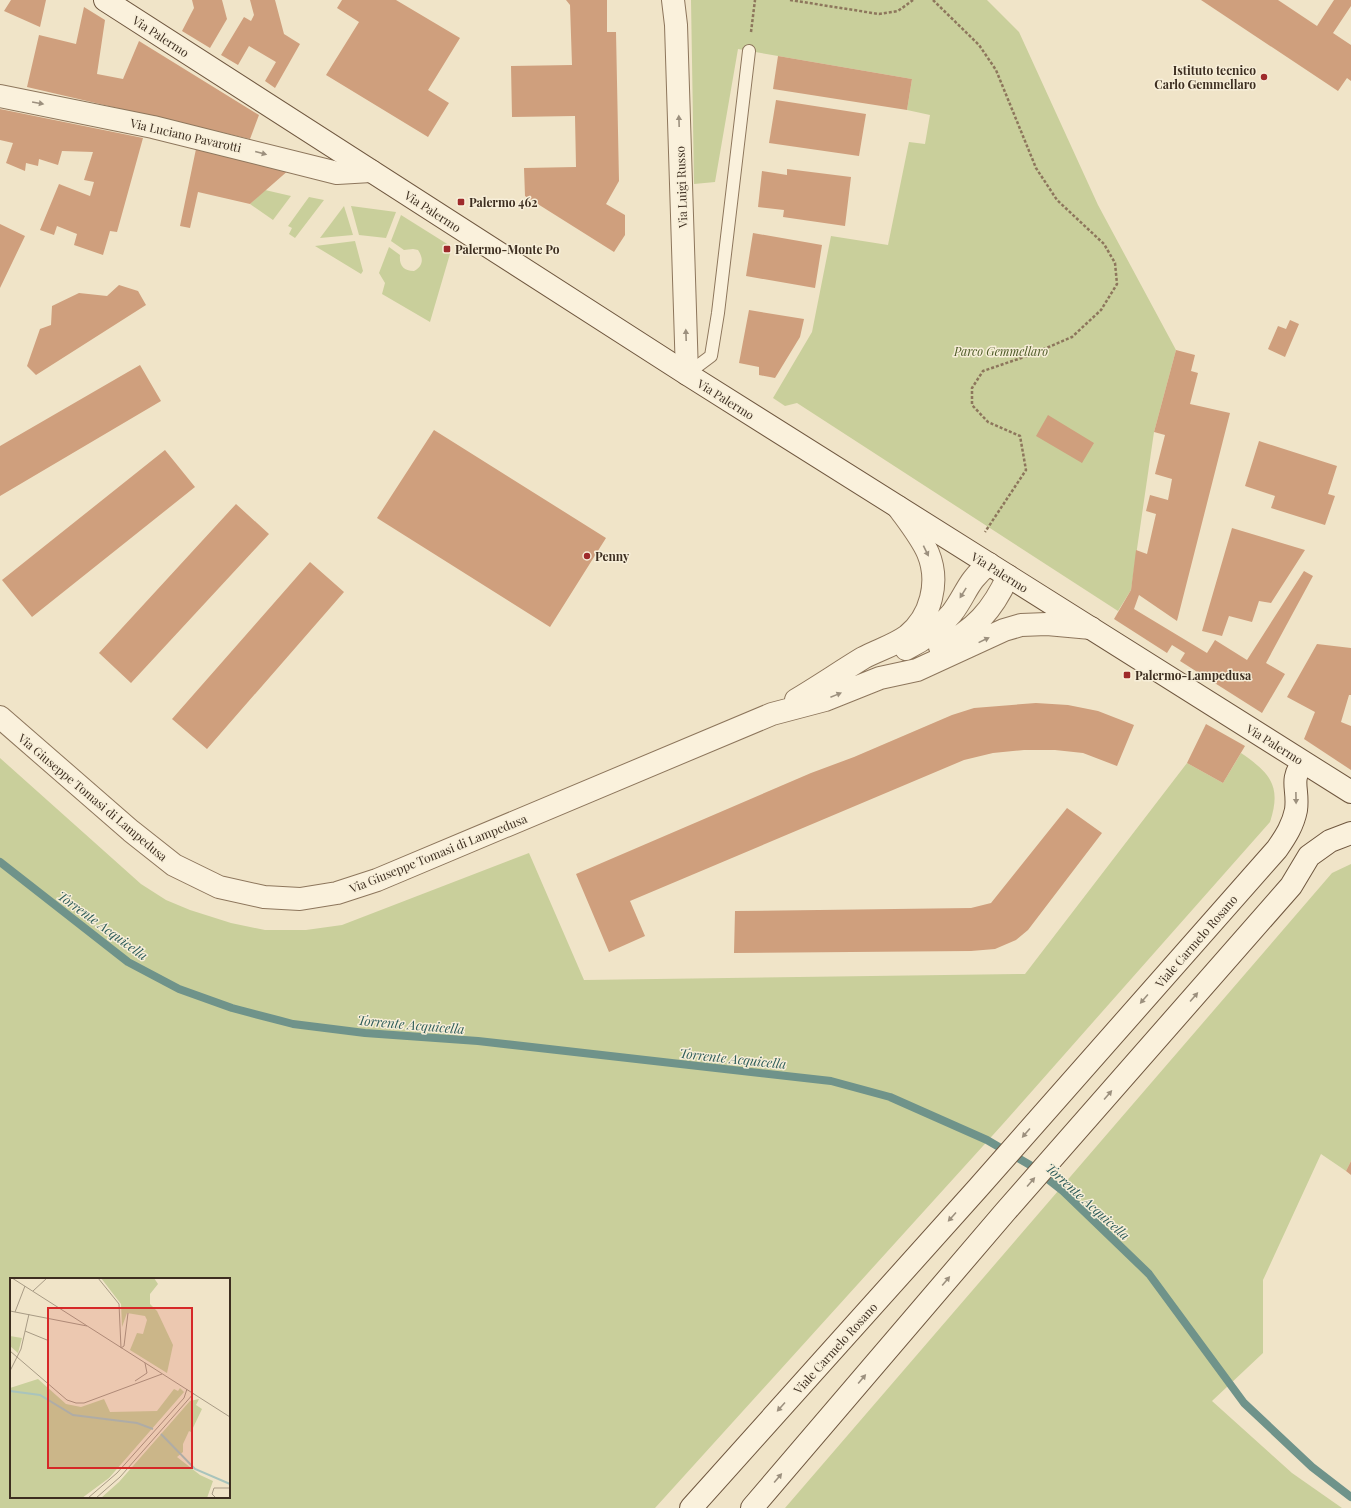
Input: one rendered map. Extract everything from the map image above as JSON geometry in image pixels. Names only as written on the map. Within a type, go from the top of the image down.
[{"type":"main road","name":"Via Palermo","points":[[105,0],[687,374],[1351,792]]},
{"type":"main road","name":"Via Luigi Russo","points":[[673,0],[676,33],[687,374]]},
{"type":"main road","name":"Via Luciano Pavarotti","points":[[0,96],[153,126],[338,173],[371,171]]},
{"type":"main road","points":[[772,714],[864,658],[896,643],[908,635],[926,614],[934,582],[932,566],[928,552],[898,507]]},
{"type":"main road","points":[[819,686],[875,663],[925,639],[952,612],[976,574],[989,564]]},
{"type":"main road","points":[[772,714],[825,700],[880,678],[916,658],[952,641],[978,623],[992,607],[1008,576]]},
{"type":"main road","points":[[880,678],[917,670],[1004,630],[1021,626],[1047,624],[1090,628]]},
{"type":"main road","name":"Via Giuseppe Tomasi di Lampedusa","points":[[0,717],[131,831],[174,865],[219,887],[264,896],[300,899],[338,893],[377,880],[772,714]]},
{"type":"main road","name":"Viale Carmelo Rosano","points":[[691,1508],[978,1188],[1277,849],[1292,827],[1296,808],[1295,774],[1303,762]]},
{"type":"main road","points":[[752,1508],[1005,1212],[1291,886],[1309,856],[1330,842],[1351,833]]},
{"type":"main road","points":[[1291,886],[1334,856],[1351,847]]},
{"type":"lane","points":[[687,374],[711,356],[718,313],[749,51]]},
{"type":"path","points":[[749,51],[755,0]]},
{"type":"path","points":[[790,0],[879,14],[898,11],[913,0]]},
{"type":"path","points":[[933,0],[979,45],[996,70],[1036,168],[1057,200],[1104,244],[1115,263],[1117,284],[1101,310],[1072,337],[1030,355],[983,371],[972,388],[972,405],[988,422],[1020,436],[1026,470],[989,527],[967,551]]},
{"type":"green space","name":"Parco Gemmellaro","points":[[691,0],[987,0],[1019,32],[1098,205],[1176,350],[1154,432],[1131,590],[1118,611],[797,403],[785,406],[773,398],[812,332],[831,236],[888,245],[909,142],[925,144],[930,115],[907,110],[912,79],[738,49],[715,182],[694,184]]},
{"type":"green space","points":[[265,190],[291,196],[273,220],[250,204]]},
{"type":"green space","points":[[309,197],[324,200],[295,238],[289,234],[292,228],[288,226]]},
{"type":"green space","points":[[344,206],[353,235],[320,238]]},
{"type":"green space","points":[[351,206],[396,212],[386,238],[359,235]]},
{"type":"green space","points":[[401,215],[452,247],[430,322],[382,294],[385,283],[379,273],[389,247],[400,255],[400,262],[404,269],[414,271],[421,265],[422,262],[418,250],[404,250],[391,241]]},
{"type":"green space","points":[[355,241],[363,271],[361,274],[315,246]]},
{"type":"green space","points":[[1241,753],[1251,760],[1266,774],[1274,790],[1275,799],[1270,822],[1002,1125],[655,1508],[0,1508],[0,758],[141,884],[166,900],[190,910],[231,923],[265,930],[306,930],[342,925],[529,853],[584,980],[1025,974],[1187,763],[1223,783]]},
{"type":"green space","points":[[1351,864],[1351,1161],[1346,1171],[1321,1154],[1263,1280],[1263,1353],[1212,1401],[1292,1473],[1342,1508],[785,1508],[1332,873]]},
{"type":"building","points":[[11,0],[46,0],[40,27],[4,11]]},
{"type":"building","points":[[192,0],[222,0],[227,19],[210,48],[182,31],[194,8]]},
{"type":"building","points":[[250,0],[275,0],[284,34],[300,44],[275,88],[265,81],[276,62],[249,46],[238,65],[221,55],[244,17],[251,21],[254,15]]},
{"type":"building","points":[[342,0],[396,0],[460,38],[428,90],[449,103],[428,137],[326,75],[359,22],[337,8]]},
{"type":"building","points":[[566,0],[607,0],[607,32],[616,32],[619,181],[606,204],[625,215],[625,235],[614,252],[525,196],[524,168],[576,167],[575,116],[512,117],[511,66],[572,65],[570,5]]},
{"type":"building","points":[[1201,0],[1278,0],[1317,26],[1334,0],[1351,0],[1351,6],[1333,33],[1351,45],[1351,81],[1347,78],[1338,91]]},
{"type":"building","points":[[84,7],[105,20],[97,74],[123,79],[139,41],[259,115],[250,139],[27,87],[39,35],[76,44]]},
{"type":"building","points":[[778,56],[912,79],[907,110],[773,89]]},
{"type":"building","points":[[776,100],[866,114],[859,156],[769,143]]},
{"type":"building","points":[[0,109],[143,138],[117,232],[110,231],[103,255],[74,245],[77,234],[57,226],[54,235],[40,230],[59,184],[90,196],[94,182],[84,180],[93,152],[62,151],[58,165],[39,159],[38,166],[26,163],[25,171],[6,163],[13,143],[0,140]]},
{"type":"building","points":[[196,149],[290,169],[250,204],[198,192],[190,228],[180,226]]},
{"type":"building","points":[[787,169],[851,177],[845,226],[783,217],[784,210],[758,207],[762,171],[787,175]]},
{"type":"building","points":[[0,224],[25,236],[0,288]]},
{"type":"building","points":[[753,233],[822,245],[815,288],[746,276]]},
{"type":"building","points":[[119,285],[138,291],[146,305],[36,375],[27,366],[40,329],[51,325],[52,306],[79,293],[107,296]]},
{"type":"building","points":[[749,310],[804,319],[800,337],[775,378],[759,375],[759,367],[739,363]]},
{"type":"building","points":[[1290,320],[1299,324],[1285,357],[1268,349],[1278,326],[1286,329]]},
{"type":"building","points":[[1176,350],[1195,355],[1191,371],[1198,373],[1190,404],[1230,413],[1177,621],[1139,595],[1134,609],[1207,653],[1215,640],[1247,660],[1304,571],[1313,576],[1266,663],[1285,674],[1262,713],[1180,661],[1185,653],[1172,645],[1167,653],[1114,619],[1131,590],[1136,550],[1147,554],[1156,514],[1146,511],[1150,495],[1168,500],[1172,479],[1155,474],[1165,435],[1154,432]]},
{"type":"building","points":[[140,365],[161,401],[0,496],[0,446]]},
{"type":"building","points":[[1048,415],[1094,443],[1082,463],[1036,436]]},
{"type":"building","points":[[434,430],[606,538],[550,627],[377,518]]},
{"type":"building","points":[[1259,441],[1337,466],[1328,494],[1335,496],[1325,525],[1271,508],[1275,496],[1245,486]]},
{"type":"building","points":[[165,450],[195,487],[32,617],[2,580]]},
{"type":"building","points":[[236,504],[269,534],[131,683],[99,653]]},
{"type":"building","points":[[1232,528],[1305,550],[1271,603],[1259,601],[1252,622],[1229,616],[1222,636],[1202,631]]},
{"type":"building","points":[[310,562],[344,592],[207,749],[172,719]]},
{"type":"building","points":[[1317,644],[1351,648],[1351,695],[1349,695],[1341,722],[1351,726],[1351,770],[1304,739],[1315,712],[1287,697]]},
{"type":"building","points":[[1036,703],[1068,705],[1098,711],[1134,725],[1117,766],[1083,753],[1055,750],[1024,750],[993,753],[964,760],[630,901],[645,936],[609,952],[576,874],[811,773],[854,757],[952,715],[974,708]]},
{"type":"building","points":[[1206,724],[1245,746],[1223,783],[1187,763]]},
{"type":"building","points":[[1067,808],[1102,833],[1028,930],[1016,940],[995,949],[971,951],[734,953],[735,911],[971,908],[991,903]]},
{"type":"building","points":[[1351,1161],[1351,1175],[1346,1171]]},
{"type":"waterway","name":"Torrente Acquicella","points":[[0,862],[128,962],[179,989],[232,1008],[293,1024],[365,1033],[478,1041],[831,1081],[890,1097],[987,1140],[1030,1165],[1063,1191],[1149,1274],[1244,1403],[1312,1467],[1351,1497]]},
{"type":"place","name":"Istituto tecnico Carlo Gemmellaro","points":[[1264,77]]},
{"type":"place","name":"Palermo 462","points":[[461,202]]},
{"type":"place","name":"Palermo-Monte Po","points":[[447,249]]},
{"type":"place","name":"Penny","points":[[587,556]]},
{"type":"place","name":"Palermo-Lampedusa","points":[[1127,675]]}]
